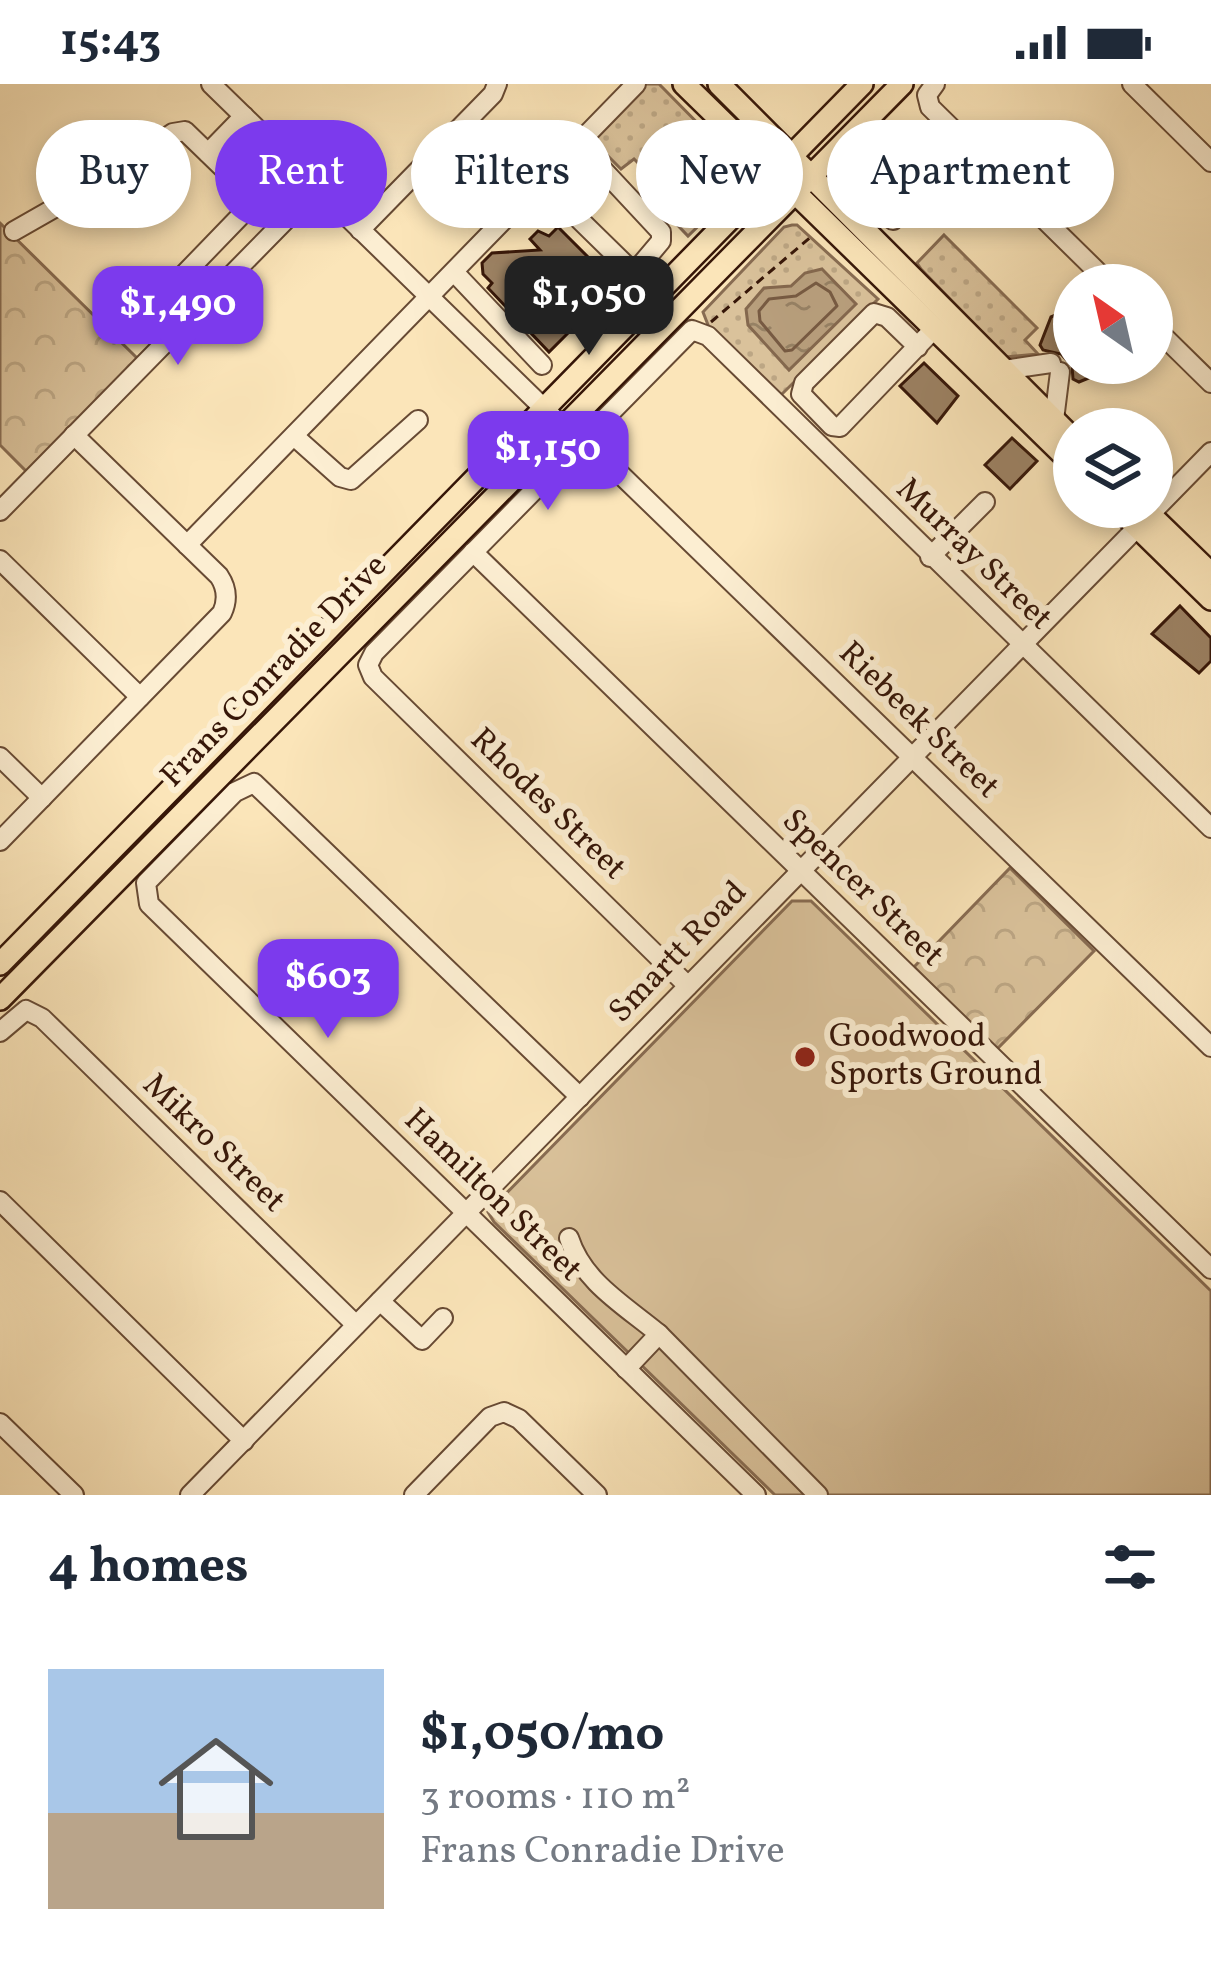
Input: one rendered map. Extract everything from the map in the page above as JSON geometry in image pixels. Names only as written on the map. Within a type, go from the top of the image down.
[{"type":"main road","points":[[685,84],[721,120]]},
{"type":"main road","points":[[719,84],[756,120]]},
{"type":"main road","name":"Frans Conradie Drive","points":[[803,145],[862,84]]},
{"type":"main road","name":"Frans Conradie Drive","points":[[803,183],[902,84]]},
{"type":"main road","points":[[803,167],[1053,419]]},
{"type":"main road","points":[[803,201],[1053,445]]},
{"type":"main road","name":"Frans Conradie Drive","points":[[0,964],[721,228]]},
{"type":"main road","name":"Frans Conradie Drive","points":[[0,999],[758,228]]},
{"type":"main road","points":[[1153,528],[1211,598]]},
{"type":"main road","points":[[1157,528],[1211,574]]},
{"type":"street","points":[[211,84],[248,120]]},
{"type":"street","points":[[497,84],[493,94],[360,230],[562,426]]},
{"type":"street","points":[[601,120],[636,84]]},
{"type":"street","points":[[1132,84],[1211,162]]},
{"type":"street","points":[[931,92],[951,120]]},
{"type":"street","points":[[208,153],[244,116]]},
{"type":"street","points":[[14,231],[185,130],[252,196],[253,203],[135,326]]},
{"type":"street","points":[[584,326],[661,242],[661,232],[612,179]]},
{"type":"street","points":[[0,511],[278,228]]},
{"type":"street","points":[[187,544],[496,228]]},
{"type":"street","points":[[588,228],[634,273]]},
{"type":"street","points":[[1053,228],[1090,264]]},
{"type":"street","points":[[454,272],[542,365]]},
{"type":"street","points":[[918,346],[887,317],[874,313],[807,379],[801,394],[832,426],[839,427],[918,346],[934,329]]},
{"type":"street","points":[[473,552],[697,330]]},
{"type":"street","name":"Murray Street","points":[[697,330],[1211,828]]},
{"type":"street","points":[[1173,346],[1211,383]]},
{"type":"street","points":[[1004,370],[1056,368],[1054,408]]},
{"type":"street","points":[[294,436],[340,477],[351,480],[418,420]]},
{"type":"street","points":[[0,841],[224,608],[223,582],[74,435]]},
{"type":"street","name":"Riebeek Street","points":[[584,438],[1211,1047]]},
{"type":"street","name":"Smartt Road","points":[[1173,488],[1211,452]]},
{"type":"street","points":[[930,557],[985,502]]},
{"type":"street","name":"Smartt Road","points":[[190,1495],[1023,645],[1132,528]]},
{"type":"street","name":"Rhodes Street","points":[[473,552],[374,653],[368,665],[373,677],[688,986]]},
{"type":"street","name":"Spencer Street","points":[[473,552],[1207,1258]]},
{"type":"street","points":[[0,560],[140,697]]},
{"type":"street","points":[[0,757],[42,798]]},
{"type":"street","name":"Hamilton Street","points":[[580,1097],[260,787],[248,784],[235,792],[146,884],[145,898],[756,1495]]},
{"type":"street","name":"Mikro Street","points":[[0,1032],[26,1010],[42,1018],[356,1325]]},
{"type":"street","points":[[0,1201],[244,1441]]},
{"type":"street","points":[[569,1238],[577,1263],[594,1281],[659,1334],[818,1495]]},
{"type":"street","points":[[380,1301],[422,1340],[443,1318]]},
{"type":"street","points":[[626,1369],[659,1334]]},
{"type":"street","points":[[414,1495],[496,1413],[518,1418],[597,1495]]},
{"type":"street","points":[[0,1423],[74,1495]]},
{"type":"path","points":[[697,330],[813,235]]},
{"type":"green space","points":[[642,84],[659,84],[695,120],[636,120],[636,161],[621,169],[612,160],[612,120],[605,120]]},
{"type":"green space","points":[[0,223],[139,360],[28,473],[0,445]]},
{"type":"green space","points":[[783,228],[800,228],[878,299],[779,397],[710,330],[703,312]]},
{"type":"green space","points":[[944,235],[1037,328],[1025,340],[1038,354],[1006,357],[921,269],[917,263]]},
{"type":"green space","points":[[1010,868],[1094,951],[995,1051],[914,967]]},
{"type":"green space","name":"Goodwood Sports Ground","points":[[792,901],[811,901],[1211,1291],[1211,1495],[775,1495],[494,1222],[488,1212]]},
{"type":"water","points":[[822,269],[856,304],[789,370],[748,325],[746,309],[764,288],[791,286],[805,273]]},
{"type":"building","points":[[559,228],[610,279],[549,352],[488,288],[492,283],[483,274],[482,263],[492,253],[540,250],[530,239],[538,231],[549,236]]},
{"type":"building","points":[[1053,316],[1053,352],[1040,345]]},
{"type":"building","points":[[924,363],[958,396],[937,423],[900,386]]},
{"type":"building","points":[[1012,438],[1037,461],[1010,489],[985,465]]},
{"type":"building","points":[[1180,606],[1211,638],[1211,661],[1199,673],[1152,634]]},
{"type":"place","name":"Goodwood Sports Ground","points":[[805,1057]]}]
